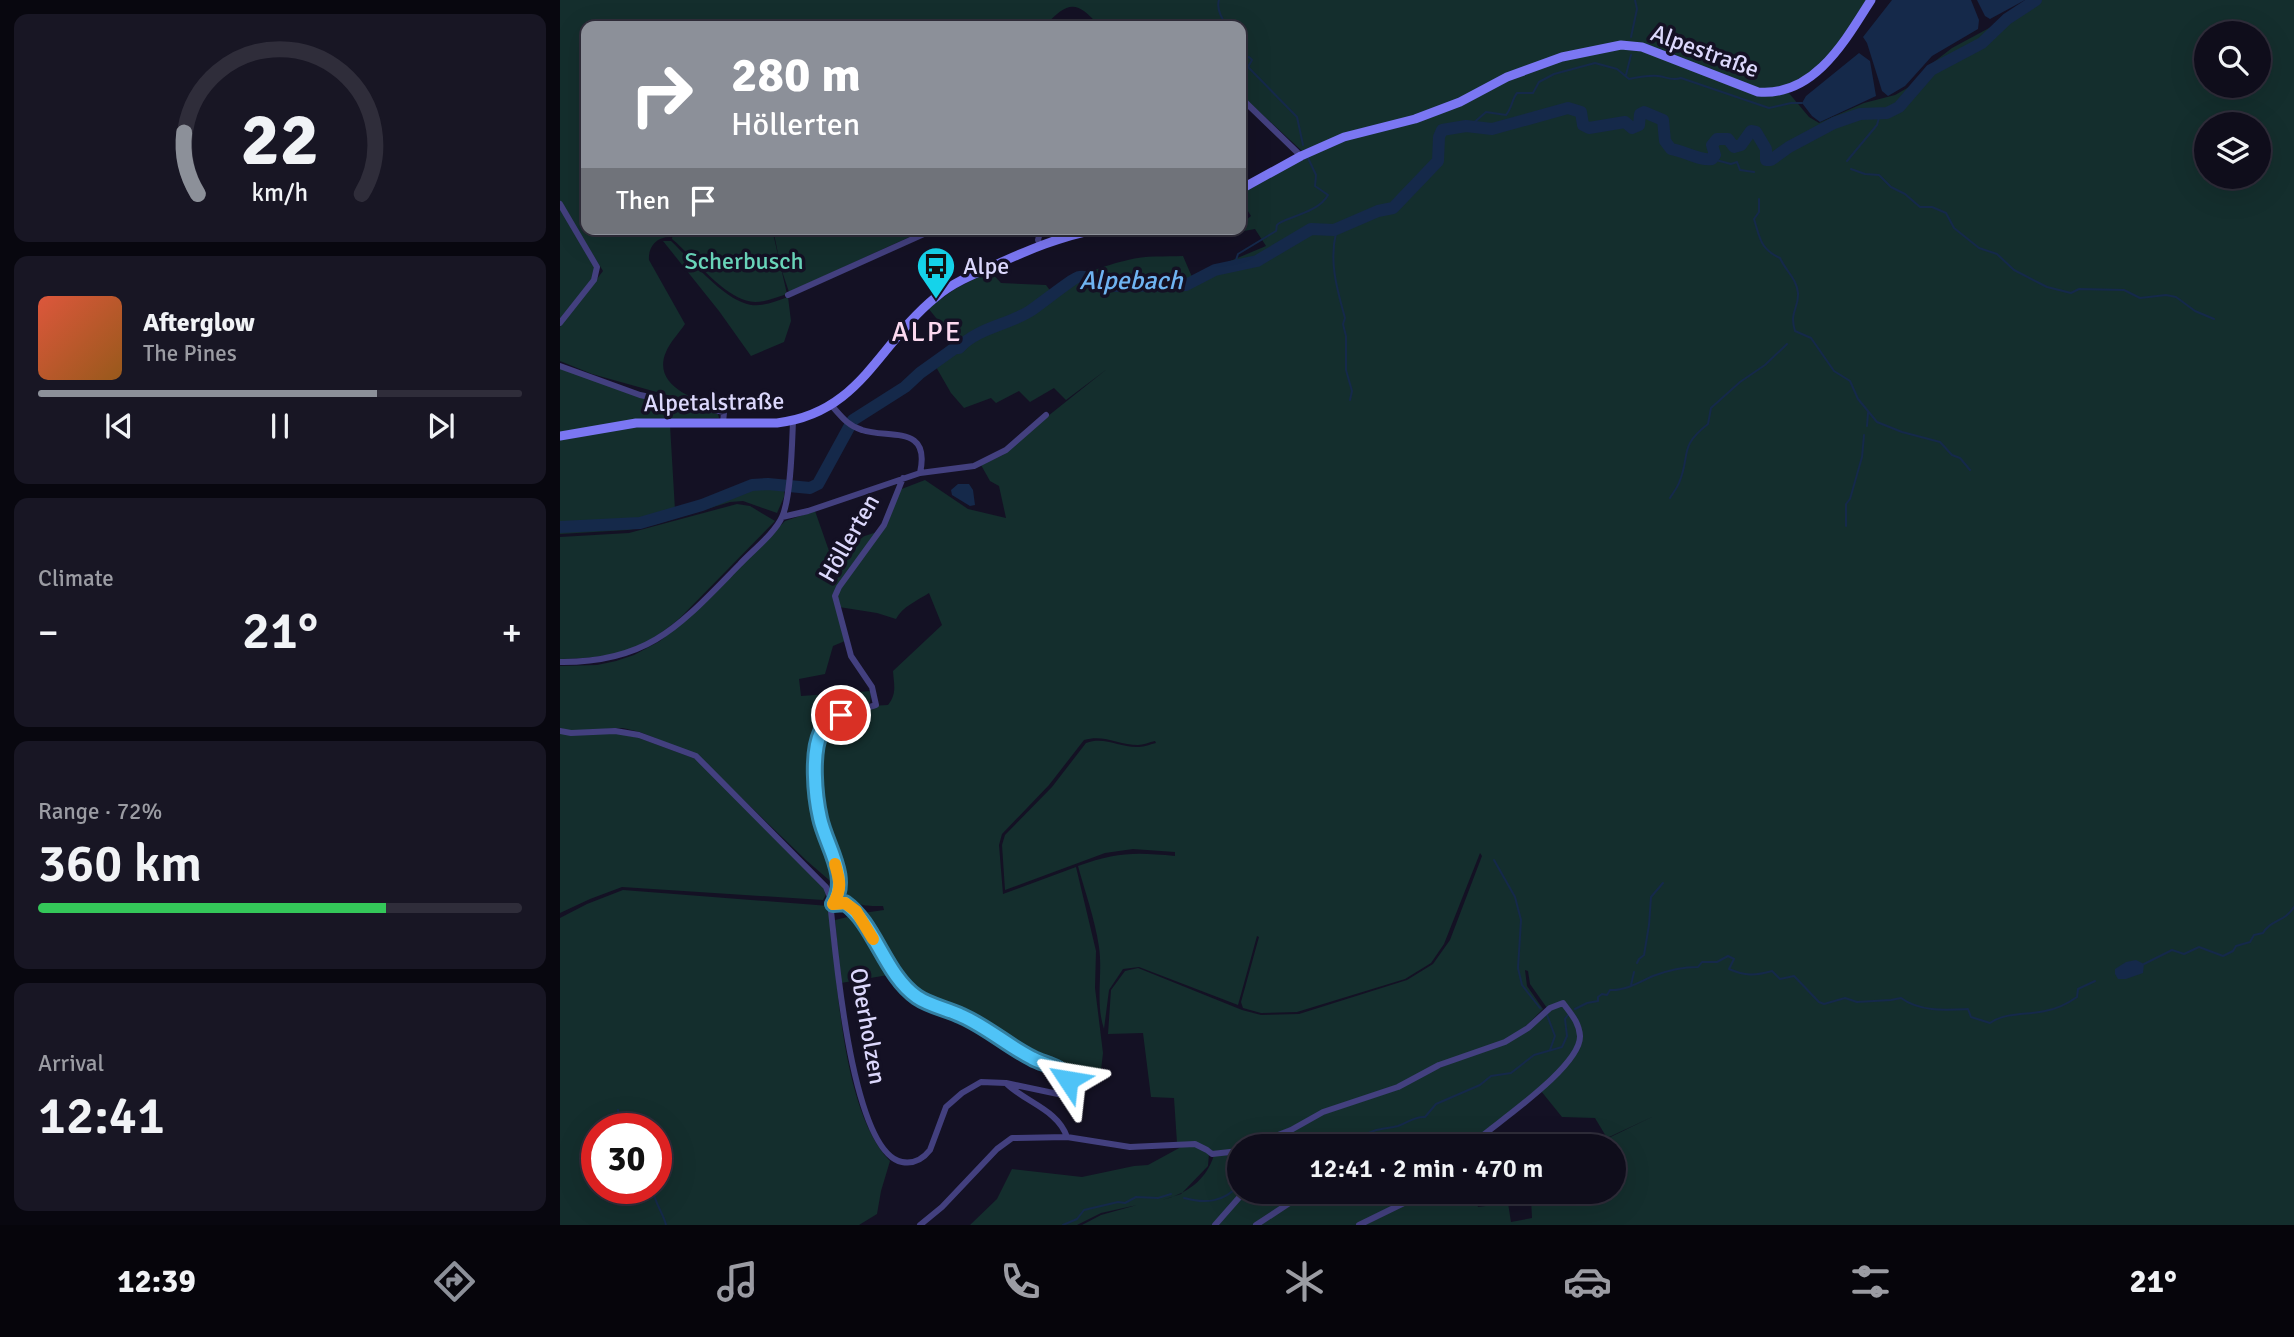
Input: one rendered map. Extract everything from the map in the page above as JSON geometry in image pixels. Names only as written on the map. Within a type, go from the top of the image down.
[{"type":"main road","name":"Alpestraße","points":[[1301,156],[1357,132],[1415,119],[1460,102],[1507,77],[1562,57],[1621,45],[1642,47],[1758,92],[1788,90],[1812,76],[1842,45],[1871,0]]},
{"type":"main road","points":[[1246,186],[1301,156]]},
{"type":"main road","name":"Alpetalstraße","points":[[560,436],[636,423],[723,424],[793,421],[832,406],[869,372],[905,327],[938,295],[978,273],[1040,245],[1071,235]]},
{"type":"street","points":[[1246,103],[1301,156]]},
{"type":"street","points":[[560,204],[597,267],[594,280],[560,323]]},
{"type":"street","points":[[789,295],[922,235]]},
{"type":"street","points":[[1039,235],[1040,245]]},
{"type":"street","points":[[560,366],[639,395],[724,412],[723,424]]},
{"type":"street","points":[[832,406],[851,425],[863,431],[908,437],[921,450],[923,459],[920,473]]},
{"type":"street","points":[[782,517],[808,511],[920,473],[974,466],[1006,450],[1046,415]]},
{"type":"street","points":[[560,662],[586,663],[610,659],[635,651],[674,630],[765,538],[782,517],[789,479],[793,421]]},
{"type":"street","name":"Höllerten","points":[[833,904],[839,894],[839,878],[820,819],[815,773],[821,731],[841,715],[876,705],[872,687],[851,656],[835,596],[884,525],[903,478]]},
{"type":"street","points":[[560,731],[615,731],[639,735],[696,756],[826,887],[833,904]]},
{"type":"street","name":"Oberholzen","points":[[845,903],[856,911],[895,973],[918,998],[963,1016],[1032,1058],[1052,1065],[1065,1073],[1069,1084],[1058,1094],[1006,1083],[981,1082],[950,1103],[943,1113],[926,1155],[906,1163],[893,1160],[882,1148],[858,1089],[848,1048],[832,923],[833,904],[845,903]]},
{"type":"street","points":[[1281,1134],[1323,1112],[1398,1087],[1439,1065],[1505,1042],[1528,1028],[1550,1008],[1563,1003],[1577,1021],[1580,1039],[1575,1054],[1551,1080],[1484,1134]]},
{"type":"street","points":[[1006,1083],[1058,1119],[1067,1137]]},
{"type":"street","points":[[923,1223],[997,1149],[1012,1138],[1067,1137],[1130,1147],[1195,1144],[1212,1154],[1227,1152]]},
{"type":"street","points":[[1216,1225],[1234,1204]]},
{"type":"street","points":[[1256,1225],[1288,1204]]},
{"type":"street","points":[[1359,1225],[1402,1204]]},
{"type":"green space","points":[[560,0],[1869,0],[1841,44],[1809,75],[1785,89],[1759,89],[1643,44],[1562,53],[1415,117],[1356,130],[1302,151],[1246,100],[1246,21],[1094,21],[1085,12],[1072,7],[1066,8],[1050,21],[581,21],[581,235],[670,235],[657,241],[649,255],[649,260],[685,324],[666,352],[663,363],[665,373],[677,388],[714,407],[679,401],[678,398],[592,374],[560,361],[560,327],[603,271],[560,201]]},
{"type":"green space","points":[[2041,0],[2294,0],[2294,1225],[1218,1225],[1236,1204],[1477,1204],[1478,1207],[1508,1204],[1511,1222],[1532,1218],[1531,1204],[1626,1204],[1626,1134],[1617,1134],[1654,1116],[1616,1134],[1605,1134],[1595,1118],[1562,1117],[1541,1091],[1551,1083],[1581,1039],[1564,1001],[1547,1008],[1530,984],[1528,971],[1525,970],[1527,986],[1543,1009],[1517,1035],[1275,1134],[1227,1134],[1227,1151],[1213,1153],[1209,1149],[1177,1143],[1174,1098],[1151,1097],[1143,1033],[1108,1034],[1111,990],[1125,971],[1138,968],[1242,1010],[1261,1015],[1299,1014],[1407,980],[1433,964],[1450,940],[1482,856],[1480,853],[1444,944],[1431,963],[1405,979],[1297,1012],[1261,1013],[1243,1008],[1241,1002],[1259,937],[1257,936],[1238,1005],[1139,967],[1123,969],[1109,990],[1104,1029],[1100,1009],[1099,947],[1078,866],[1115,856],[1175,856],[1175,852],[1133,849],[1105,853],[1005,890],[1002,845],[1005,835],[1052,787],[1086,743],[1106,741],[1139,747],[1156,743],[1155,741],[1131,745],[1098,738],[1084,740],[1049,785],[1002,834],[999,845],[1003,894],[1076,867],[1096,951],[1095,988],[1103,1053],[1101,1070],[1067,1073],[923,998],[905,981],[881,949],[863,916],[863,913],[884,910],[883,906],[856,903],[845,891],[821,820],[816,760],[820,737],[830,724],[853,711],[888,705],[894,693],[893,671],[942,625],[929,593],[906,607],[896,619],[839,607],[837,596],[840,588],[886,526],[899,490],[925,480],[968,509],[1006,518],[999,486],[990,481],[981,465],[1003,455],[1107,369],[1066,400],[1054,388],[1030,402],[1019,391],[996,403],[991,398],[964,408],[951,393],[932,360],[954,340],[928,308],[955,289],[990,271],[1001,283],[1046,285],[1052,293],[1076,277],[1120,262],[1141,257],[1183,256],[1192,277],[1266,246],[1255,229],[1246,231],[1246,220],[1251,216],[1246,208],[1246,189],[1332,144],[1393,127],[1563,58],[1621,46],[1640,49],[1759,96],[1788,92],[1809,117],[1819,123],[1864,103],[1895,95],[1909,87],[1930,65],[1952,48]]},
{"type":"green space","points":[[560,208],[595,269],[595,275],[560,320]]},
{"type":"green space","name":"Scherbusch","points":[[672,235],[773,235],[787,294],[755,302],[744,300],[710,277],[672,239]]},
{"type":"green space","points":[[774,235],[914,235],[789,292]]},
{"type":"green space","points":[[663,241],[671,241],[715,285],[735,299],[749,305],[760,305],[788,297],[791,321],[784,342],[751,356]]},
{"type":"green space","points":[[560,367],[654,400],[718,414],[719,418],[642,419],[560,432]]},
{"type":"green space","points":[[641,425],[670,425],[675,510],[748,488],[785,482],[784,497],[777,513],[743,501],[730,502],[628,530],[560,534],[560,439]]},
{"type":"green space","points":[[737,504],[750,506],[775,521],[681,617],[653,638],[625,651],[595,657],[560,659],[560,537],[629,533]]},
{"type":"green space","points":[[815,511],[828,548],[877,532],[835,589],[845,641],[833,646],[825,674],[799,679],[801,696],[871,691],[870,703],[839,713],[824,727],[815,746],[814,792],[838,880],[836,886],[697,755],[623,728],[571,731],[560,728],[560,666],[597,665],[616,661],[660,641],[697,610],[785,521]]},
{"type":"green space","points":[[560,733],[615,733],[639,738],[696,759],[824,888],[827,893],[823,900],[622,887],[560,913]]},
{"type":"green space","points":[[623,890],[829,906],[839,1003],[851,1076],[861,1110],[874,1138],[890,1161],[877,1214],[859,1225],[560,1225],[560,918]]},
{"type":"green space","points":[[856,915],[894,974],[841,983],[835,920]]},
{"type":"green space","points":[[1562,1004],[1574,1020],[1579,1038],[1575,1049],[1537,1090],[1480,1134],[1280,1134],[1324,1114],[1398,1087],[1439,1066],[1506,1043],[1550,1009]]},
{"type":"green space","points":[[1181,1147],[1196,1147],[1209,1154],[1208,1166],[1183,1192],[1206,1172],[1214,1155],[1227,1154],[1227,1204],[1231,1204],[1213,1225],[1082,1225],[1101,1215],[1137,1205],[1101,1213],[1077,1225],[970,1225],[997,1199],[1012,1169],[1082,1177],[1148,1165]]},
{"type":"water","points":[[1892,0],[1971,0],[1979,20],[1978,29],[1932,56],[1905,86],[1888,96],[1882,91],[1863,37]]},
{"type":"water","points":[[1977,0],[2025,0],[1990,19],[1985,16]]},
{"type":"water","points":[[1859,53],[1870,61],[1876,96],[1820,122],[1802,103],[1806,96]]},
{"type":"water","points":[[958,484],[969,484],[973,490],[975,505],[970,506],[952,495],[951,490]]},
{"type":"water","points":[[2136,960],[2144,964],[2143,973],[2118,979],[2115,969],[2126,962]]},
{"type":"waterway","points":[[1219,0],[1219,10],[1224,21]]},
{"type":"waterway","points":[[1631,37],[1637,9],[1635,0]]},
{"type":"waterway","name":"Alpebach","points":[[560,527],[640,523],[702,505],[752,485],[810,488],[818,484],[853,420],[905,387],[955,348],[984,331],[1030,311],[1076,278],[1091,278],[1109,286],[1186,285],[1215,270],[1257,261],[1311,229],[1334,230],[1378,211],[1393,208],[1438,161],[1442,130],[1466,126],[1492,129],[1568,108],[1581,112],[1583,125],[1589,128],[1625,122],[1632,128],[1639,125],[1640,114],[1644,112],[1663,120],[1665,141],[1671,149],[1702,159],[1712,159],[1715,155],[1712,145],[1717,139],[1728,139],[1734,147],[1741,145],[1751,131],[1756,132],[1766,149],[1766,160],[1771,160],[1834,123],[1860,114],[1887,113],[1899,107],[1931,70],[1982,43],[2007,19],[2036,0]]},
{"type":"waterway","points":[[1626,75],[1631,55]]},
{"type":"waterway","points":[[1246,57],[1252,60],[1248,67],[1297,117],[1303,145]]},
{"type":"waterway","points":[[1470,126],[1486,112],[1506,115],[1517,93],[1533,93],[1539,82],[1554,74],[1595,63],[1617,69],[1629,79],[1651,76],[1681,78],[1769,108],[1802,103]]},
{"type":"waterway","points":[[1847,161],[1877,125],[1880,114]]},
{"type":"waterway","points":[[1234,266],[1238,254],[1276,231],[1280,222],[1309,211],[1328,195],[1315,186],[1316,175],[1308,158]]},
{"type":"waterway","points":[[1712,159],[1731,164],[1737,162],[1740,170],[1754,172]]},
{"type":"waterway","points":[[1851,169],[1879,175],[1920,207],[1932,207],[1946,213],[1954,228],[1979,248],[1997,254],[2014,270],[2047,287],[2071,293],[2079,289],[2124,290],[2140,298],[2166,295],[2176,297],[2195,311],[2214,319]]},
{"type":"waterway","points":[[1759,199],[1759,212],[1754,219],[1760,237],[1768,251],[1780,258],[1797,288],[1798,298],[1793,319],[1795,331],[1811,338],[1834,371],[1850,381],[1858,399],[1877,422],[1940,442],[1970,470]]},
{"type":"waterway","points":[[1334,230],[1334,265],[1345,318],[1343,324],[1346,336],[1346,370],[1352,391],[1350,400]]},
{"type":"waterway","points":[[1670,498],[1678,485],[1689,445],[1708,424],[1711,408],[1787,344]]},
{"type":"waterway","points":[[1867,426],[1868,413]]},
{"type":"waterway","points":[[1846,526],[1846,504],[1850,499],[1862,457],[1864,435]]},
{"type":"waterway","points":[[1494,860],[1515,897],[1521,920],[1518,968],[1522,985],[1540,1008]]},
{"type":"waterway","points":[[1637,963],[1644,955],[1651,897],[1663,883]]},
{"type":"waterway","points":[[2144,964],[2172,950],[2184,954],[2199,947],[2223,956],[2233,951],[2236,946],[2250,942],[2254,935],[2263,933],[2294,907]]},
{"type":"waterway","points":[[1575,1009],[1598,1001],[1598,997],[1607,995],[1610,990],[1627,988],[1653,976],[1698,967],[1702,962],[1717,962],[1728,956],[1734,959],[1729,969],[1740,973],[1772,971],[1780,979],[1794,976],[1824,1004],[1845,998],[1857,1002],[1901,998],[1925,1008],[1968,1009],[1971,1017],[1990,1023],[2010,1015],[2058,1008],[2077,997],[2078,989],[2095,981]]},
{"type":"waterway","points":[[1631,985],[1634,972]]},
{"type":"waterway","points":[[1547,1015],[1555,1036],[1550,1050]]},
{"type":"waterway","points":[[1367,1134],[1425,1117],[1436,1104],[1480,1085],[1491,1076],[1511,1073],[1534,1055],[1562,1047],[1567,1036],[1565,1019],[1568,1015]]},
{"type":"waterway","points":[[1356,1134],[1360,1134]]},
{"type":"waterway","points":[[1063,1225],[1077,1219],[1084,1210],[1118,1202],[1125,1203],[1136,1197],[1158,1198],[1171,1194]]},
{"type":"waterway","points":[[1184,1198],[1200,1201],[1227,1195]]},
{"type":"waterway","points":[[658,1204],[666,1225]]},
{"type":"slow traffic","points":[[835,864],[839,878],[839,894],[833,904],[845,903],[856,911],[873,939]]},
{"type":"place","name":"Alpe","points":[[936,300]]},
{"type":"district","name":"ALPE","points":[[927,332]]},
{"type":"route","points":[[841,715],[821,731],[815,760],[820,819],[839,878],[839,894],[833,904],[845,903],[856,911],[895,973],[918,998],[963,1016],[1032,1058],[1052,1065],[1065,1073],[1068,1080]]}]
